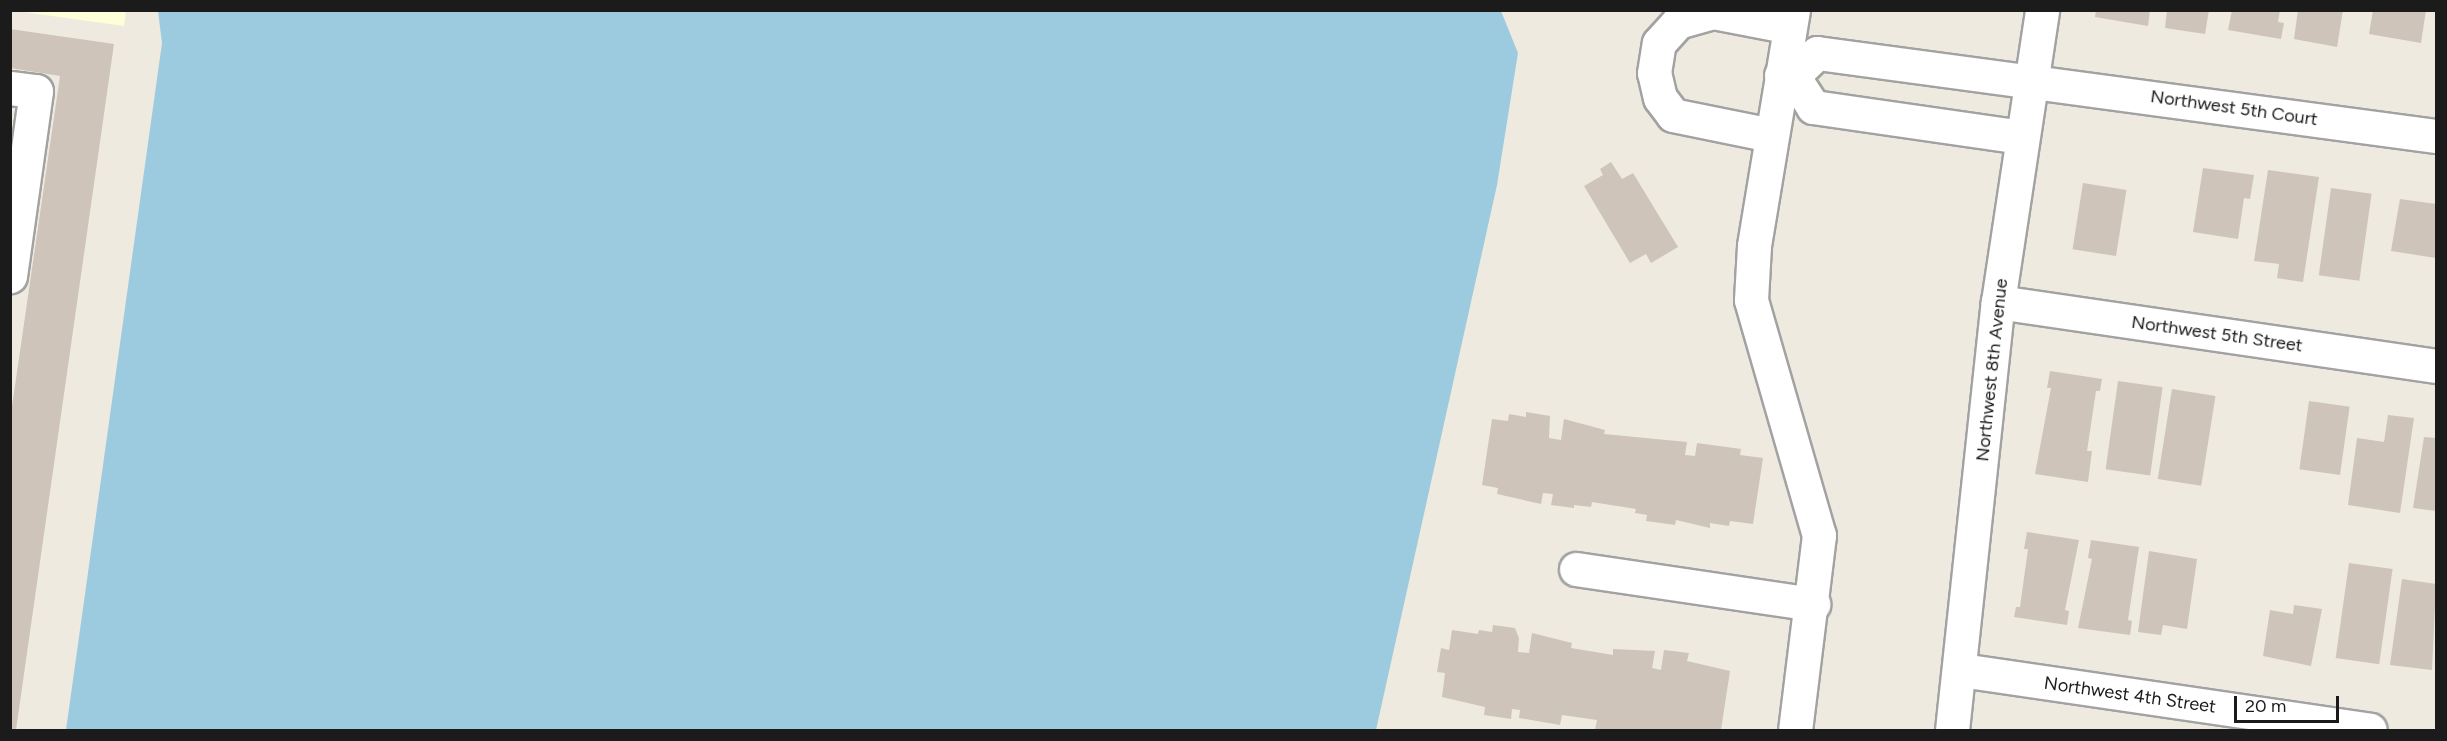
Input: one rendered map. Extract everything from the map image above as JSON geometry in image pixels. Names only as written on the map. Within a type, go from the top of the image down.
[{"type":"street","name":"Northwest 8th Avenue","points":[[1952,730],[1961,670],[1998,302],[2042,10]]},
{"type":"street","points":[[1771,135],[1673,115],[1660,98],[1654,73],[1659,44],[1678,22],[1713,12],[1791,19],[1787,76],[1771,135],[1754,246],[1751,300],[1763,351],[1783,404],[1819,535],[1813,604],[1795,730]]},
{"type":"street","name":"Northwest 5th Court","points":[[1787,76],[1817,53],[2436,136]]},
{"type":"street","points":[[1787,76],[1813,107],[2022,137]]},
{"type":"street","points":[[10,88],[36,91],[10,276]]},
{"type":"street","name":"Northwest 5th Street","points":[[1998,302],[2436,366]]},
{"type":"street","points":[[1576,569],[1813,604]]},
{"type":"street","name":"Northwest 4th Street","points":[[1961,670],[2370,730]]},
{"type":"shaded area","points":[[126,10],[124,26],[16,11]]},
{"type":"water","points":[[158,11],[1501,11],[1518,53],[1497,185],[1376,730],[66,730],[162,43]]},
{"type":"building","points":[[2096,10],[2150,10],[2148,26],[2095,17]]},
{"type":"building","points":[[2167,10],[2209,10],[2205,34],[2165,28]]},
{"type":"building","points":[[2232,10],[2280,10],[2278,22],[2284,23],[2281,39],[2228,30]]},
{"type":"building","points":[[2298,10],[2343,10],[2337,47],[2294,39]]},
{"type":"building","points":[[2373,10],[2426,10],[2421,43],[2369,34]]},
{"type":"building","points":[[10,29],[114,44],[16,730],[10,730],[10,420],[60,76],[10,68]]},
{"type":"building","points":[[1611,162],[1622,179],[1633,173],[1678,247],[1651,263],[1646,254],[1630,263],[1584,186],[1603,175],[1600,169]]},
{"type":"building","points":[[2203,168],[2254,175],[2250,199],[2244,198],[2238,239],[2193,232]]},
{"type":"building","points":[[2268,170],[2319,177],[2303,282],[2277,278],[2279,264],[2254,261]]},
{"type":"building","points":[[2083,183],[2126,190],[2116,256],[2073,249]]},
{"type":"building","points":[[2331,188],[2372,194],[2359,281],[2319,275]]},
{"type":"building","points":[[2400,199],[2436,204],[2436,258],[2391,251]]},
{"type":"building","points":[[2050,371],[2102,379],[2100,391],[2096,391],[2087,451],[2092,451],[2088,482],[2035,474],[2051,388],[2047,388]]},
{"type":"building","points":[[2118,381],[2163,387],[2150,475],[2106,469]]},
{"type":"building","points":[[2172,389],[2215,396],[2201,486],[2158,479]]},
{"type":"building","points":[[2309,401],[2350,407],[2340,475],[2299,469]]},
{"type":"building","points":[[1526,412],[1550,416],[1549,438],[1561,440],[1564,419],[1605,430],[1604,434],[1687,442],[1685,455],[1695,456],[1697,443],[1741,449],[1740,455],[1763,458],[1753,524],[1730,521],[1729,526],[1710,523],[1710,528],[1676,520],[1675,525],[1646,521],[1647,515],[1635,513],[1636,509],[1592,502],[1591,507],[1574,505],[1574,508],[1551,505],[1553,494],[1543,493],[1541,504],[1497,494],[1498,488],[1482,485],[1492,419],[1508,421],[1509,414],[1526,417]]},
{"type":"building","points":[[2388,415],[2414,418],[2400,513],[2348,505],[2357,438],[2384,442]]},
{"type":"building","points":[[2424,437],[2436,438],[2436,511],[2413,508]]},
{"type":"building","points":[[2027,532],[2079,540],[2065,610],[2069,611],[2067,625],[2014,617],[2016,607],[2020,607],[2028,549],[2024,549]]},
{"type":"building","points":[[2091,540],[2139,547],[2128,620],[2132,621],[2130,635],[2078,628],[2092,559],[2088,558]]},
{"type":"building","points":[[2149,551],[2197,559],[2187,629],[2163,625],[2161,635],[2138,632]]},
{"type":"building","points":[[2349,563],[2393,569],[2379,664],[2336,658]]},
{"type":"building","points":[[2402,579],[2436,584],[2432,670],[2390,665]]},
{"type":"building","points":[[2294,605],[2322,609],[2311,666],[2263,656],[2270,610],[2293,614]]},
{"type":"building","points":[[1493,625],[1515,628],[1519,638],[1518,652],[1529,653],[1532,633],[1572,643],[1571,648],[1613,655],[1613,649],[1655,651],[1652,668],[1661,670],[1664,650],[1689,653],[1687,661],[1730,671],[1721,730],[1595,730],[1597,720],[1562,715],[1560,725],[1519,718],[1520,710],[1512,709],[1511,719],[1484,715],[1485,707],[1442,697],[1445,673],[1437,672],[1441,648],[1449,650],[1452,630],[1478,634],[1479,630],[1492,632]]}]
